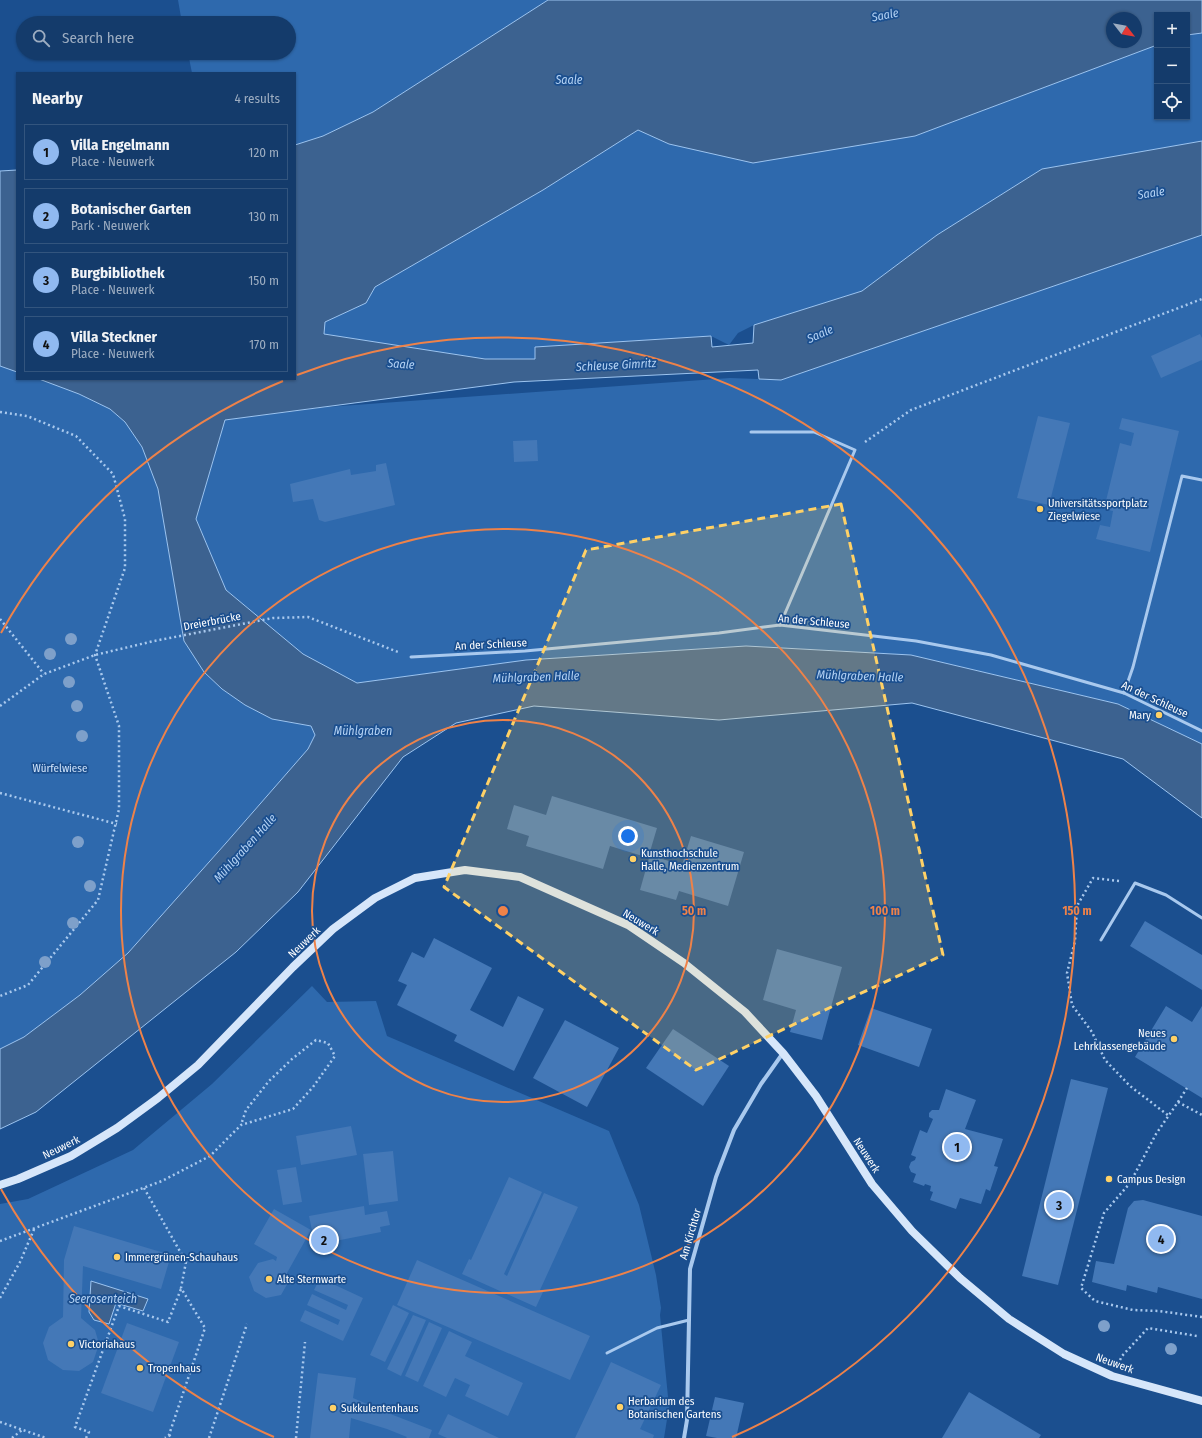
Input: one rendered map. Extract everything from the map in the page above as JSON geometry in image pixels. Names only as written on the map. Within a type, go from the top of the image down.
[{"type":"street","name":"Neuwerk","points":[[0,1185],[18,1179],[71,1156],[117,1128],[158,1098],[198,1065],[293,967],[333,929],[375,898],[415,878],[465,870],[520,877],[628,925],[684,963],[745,1012],[783,1053],[816,1096],[872,1184],[912,1231],[960,1278],[1009,1319],[1064,1354],[1112,1376],[1202,1401]]},
{"type":"street","name":"Am Kirchtor","points":[[684,1438],[687,1420],[690,1269],[716,1177],[734,1130],[761,1084],[783,1053]]},
{"type":"lane","points":[[751,432],[814,432],[855,450],[780,625]]},
{"type":"lane","points":[[1124,693],[1133,667],[1182,476],[1202,480]]},
{"type":"lane","name":"An der Schleuse","points":[[411,657],[525,651],[719,633],[780,625],[916,641],[991,655],[1124,693],[1202,731]]},
{"type":"lane","points":[[1101,940],[1135,883],[1166,895],[1202,918]]},
{"type":"lane","points":[[607,1353],[657,1328],[688,1320]]},
{"type":"path","points":[[855,450],[911,410],[1202,299]]},
{"type":"path","points":[[0,412],[27,416],[76,436],[113,474],[125,519],[124,568],[95,655],[119,726],[119,809],[117,824],[98,900],[28,985],[0,996]]},
{"type":"path","name":"Dreierbrücke","points":[[0,706],[44,674],[95,655],[154,641],[273,618],[308,617],[411,657]]},
{"type":"path","points":[[0,619],[44,674]]},
{"type":"path","points":[[0,793],[117,824]]},
{"type":"path","points":[[1135,883],[1093,878],[1077,906],[1075,941],[1067,973],[1072,1005],[1092,1032],[1106,1060],[1130,1086],[1169,1116]]},
{"type":"path","points":[[0,1240],[162,1181],[210,1156],[241,1125],[246,1110],[269,1080],[316,1040],[328,1043],[335,1056],[313,1087],[292,1109],[241,1125]]},
{"type":"path","points":[[1187,1088],[1156,1134],[1130,1183],[1104,1214],[1081,1288],[1095,1301],[1133,1310],[1159,1311],[1202,1317]]},
{"type":"path","points":[[1178,1102],[1202,1115]]},
{"type":"path","points":[[86,1438],[89,1432],[75,1427],[119,1306],[168,1322],[181,1288],[186,1262],[144,1188]]},
{"type":"path","points":[[0,1298],[20,1262],[35,1227]]},
{"type":"path","points":[[165,1438],[169,1435],[205,1328],[181,1288]]},
{"type":"path","points":[[210,1438],[248,1324]]},
{"type":"path","points":[[1112,1376],[1122,1356],[1148,1328],[1197,1336]]},
{"type":"path","points":[[296,1438],[305,1342]]},
{"type":"path","points":[[0,1422],[46,1438]]},
{"type":"path","points":[[12,1438],[22,1430]]},
{"type":"path","points":[[169,1435],[172,1438]]},
{"type":"highlighted area","points":[[841,504],[943,955],[696,1070],[444,887],[586,550]]},
{"type":"green space","points":[[178,0],[548,0],[373,112],[323,136],[296,145],[296,72],[192,72],[189,60],[296,60],[296,16],[181,16]]},
{"type":"green space","points":[[1202,33],[1202,141],[1042,169],[937,235],[862,291],[754,325],[738,333],[729,345],[711,336],[536,347],[535,359],[485,359],[324,334],[325,322],[366,303],[375,287],[543,190],[638,130],[669,144],[915,136],[1154,46],[1154,120],[1190,120],[1190,35]]},
{"type":"green space","points":[[1202,235],[1202,744],[1118,704],[911,655],[746,646],[526,660],[357,683],[303,654],[226,590],[196,519],[225,420],[327,407],[730,378],[781,380]]},
{"type":"green space","name":"Würfelwiese","points":[[0,366],[16,372],[16,380],[42,380],[79,394],[110,409],[125,422],[142,447],[158,489],[184,641],[204,672],[222,689],[245,705],[272,719],[311,726],[315,735],[308,749],[128,953],[80,995],[24,1037],[0,1049]]},
{"type":"green space","points":[[312,986],[327,1002],[376,1001],[387,1036],[609,1131],[639,1205],[656,1275],[661,1308],[660,1315],[669,1407],[664,1438],[0,1438],[0,1204],[28,1199],[133,1150],[212,1084]]},
{"type":"water","points":[[548,0],[1202,0],[1202,33],[1190,35],[1190,12],[1154,12],[1154,46],[915,136],[753,163],[669,144],[638,130],[543,190],[375,287],[366,303],[325,322],[324,334],[485,359],[535,359],[535,347],[711,336],[712,347],[753,343],[754,325],[862,291],[937,235],[1042,169],[1202,141],[1202,235],[781,380],[759,379],[758,370],[514,382],[225,420],[196,519],[226,590],[303,654],[357,683],[526,660],[746,646],[911,655],[1118,704],[1202,744],[1202,818],[1123,759],[912,703],[719,720],[534,706],[456,723],[403,757],[298,892],[236,952],[36,1112],[0,1129],[0,1049],[24,1037],[80,995],[128,953],[308,749],[315,735],[311,726],[272,719],[245,705],[222,689],[204,672],[184,641],[158,489],[142,447],[125,422],[110,409],[79,394],[42,380],[296,380],[296,145],[323,136],[373,112]]},
{"type":"water","points":[[16,170],[16,372],[0,366],[0,171]]},
{"type":"water","name":"Seerosenteich","points":[[91,1281],[148,1299],[143,1311],[116,1303],[109,1324],[94,1320],[89,1312]]},
{"type":"building","points":[[1200,334],[1202,338],[1202,360],[1161,378],[1151,356]]},
{"type":"building","points":[[1038,416],[1070,423],[1049,505],[1017,498]]},
{"type":"building","points":[[1122,418],[1179,431],[1150,552],[1096,539],[1100,525],[1110,527],[1113,511],[1104,509],[1120,443],[1131,446],[1134,433],[1119,429]]},
{"type":"building","points":[[537,440],[538,461],[514,462],[513,441]]},
{"type":"building","points":[[386,463],[395,505],[325,522],[319,520],[313,499],[293,502],[290,484],[350,469],[351,475],[376,471],[376,465]]},
{"type":"building","points":[[552,796],[657,828],[649,855],[682,865],[691,836],[744,852],[728,906],[679,891],[676,900],[640,890],[649,858],[610,846],[603,869],[526,846],[529,836],[507,829],[514,805],[546,815]]},
{"type":"building","points":[[1145,921],[1202,955],[1202,990],[1130,946]]},
{"type":"building","points":[[434,938],[492,968],[470,1010],[503,1027],[518,996],[544,1009],[514,1071],[454,1041],[457,1035],[397,1005],[407,985],[398,981],[412,952],[424,958]]},
{"type":"building","points":[[777,949],[842,967],[822,1040],[790,1032],[796,1010],[763,1000]]},
{"type":"building","name":"Neues Lehrklassengebäude","points":[[1166,1006],[1192,1022],[1202,1006],[1202,1098],[1135,1057]]},
{"type":"building","points":[[871,1008],[932,1029],[919,1067],[858,1045]]},
{"type":"building","points":[[565,1020],[619,1048],[587,1107],[533,1078]]},
{"type":"building","points":[[673,1029],[729,1066],[703,1106],[646,1068]]},
{"type":"building","points":[[1071,1079],[1108,1088],[1058,1285],[1022,1276]]},
{"type":"building","points":[[946,1089],[976,1100],[965,1129],[1003,1139],[994,1166],[998,1167],[990,1191],[986,1189],[981,1204],[960,1198],[956,1209],[930,1200],[933,1192],[930,1191],[931,1186],[925,1184],[924,1186],[913,1182],[916,1174],[911,1172],[909,1167],[911,1162],[915,1160],[916,1157],[911,1155],[920,1130],[927,1133],[933,1119],[929,1117],[929,1113],[932,1110],[939,1110]]},
{"type":"building","points":[[351,1126],[357,1155],[301,1165],[296,1136]]},
{"type":"building","points":[[393,1151],[398,1201],[369,1205],[363,1154]]},
{"type":"building","points":[[296,1167],[302,1202],[283,1205],[277,1170]]},
{"type":"building","points":[[509,1177],[542,1192],[504,1274],[507,1276],[544,1193],[578,1207],[540,1290],[543,1292],[536,1307],[462,1274],[469,1259],[471,1260]]},
{"type":"building","points":[[1143,1200],[1202,1216],[1202,1299],[1158,1287],[1157,1293],[1127,1285],[1126,1291],[1092,1282],[1096,1261],[1114,1264],[1128,1208],[1134,1201]]},
{"type":"building","points":[[364,1206],[365,1215],[387,1211],[390,1225],[380,1227],[381,1232],[315,1245],[309,1216]]},
{"type":"building","points":[[274,1209],[311,1230],[287,1273],[289,1281],[281,1295],[266,1298],[254,1291],[249,1277],[258,1263],[273,1259],[276,1261],[277,1257],[254,1244]]},
{"type":"building","points":[[74,1226],[171,1255],[161,1289],[83,1266],[81,1318],[95,1330],[99,1344],[93,1362],[79,1371],[63,1370],[48,1360],[43,1343],[49,1327],[63,1317],[64,1260]]},
{"type":"building","points":[[417,1260],[590,1336],[570,1380],[397,1305]]},
{"type":"building","points":[[320,1278],[363,1298],[343,1341],[300,1321],[305,1310],[338,1325],[340,1320],[307,1305],[312,1294],[346,1310],[348,1305],[314,1290]]},
{"type":"building","points":[[393,1305],[409,1313],[385,1362],[370,1355]]},
{"type":"building","points":[[413,1315],[426,1320],[401,1376],[387,1369]]},
{"type":"building","points":[[429,1322],[442,1328],[418,1382],[405,1376]]},
{"type":"building","name":"Tropenhaus","points":[[127,1323],[179,1342],[153,1412],[101,1393]]},
{"type":"building","points":[[449,1331],[472,1342],[465,1356],[523,1383],[508,1416],[465,1396],[470,1385],[455,1378],[446,1397],[423,1386]]},
{"type":"building","name":"Herbarium des Botanischen Gartens","points":[[611,1362],[661,1385],[640,1429],[654,1435],[653,1438],[575,1438]]},
{"type":"building","name":"Sukkulentenhaus","points":[[318,1373],[356,1378],[353,1398],[432,1430],[429,1438],[406,1438],[407,1437],[387,1429],[351,1418],[349,1438],[310,1438]]},
{"type":"building","points":[[969,1392],[1041,1435],[1039,1438],[942,1438]]},
{"type":"building","points":[[715,1397],[744,1403],[736,1438],[717,1438],[706,1436]]},
{"type":"building","points":[[448,1414],[499,1438],[447,1438],[438,1434]]},
{"type":"place","name":"Universitätssportplatz Ziegelwiese","points":[[1040,509]]},
{"type":"place","name":"Mary","points":[[1159,715]]},
{"type":"place","name":"Kunsthochschule Halle, Medienzentrum","points":[[633,859]]},
{"type":"place","name":"Neues Lehrklassengebäude","points":[[1174,1039]]},
{"type":"place","name":"Villa Engelmann","points":[[957,1147]]},
{"type":"place","name":"Campus Design","points":[[1109,1179]]},
{"type":"place","name":"Burgbibliothek","points":[[1059,1205]]},
{"type":"place","name":"Villa Steckner","points":[[1161,1239]]},
{"type":"place","name":"Botanischer Garten","points":[[324,1240]]},
{"type":"place","name":"Immergrünen-Schauhaus","points":[[117,1257]]},
{"type":"place","name":"Alte Sternwarte","points":[[269,1279]]},
{"type":"place","name":"Victoriahaus","points":[[71,1344]]},
{"type":"place","name":"Tropenhaus","points":[[140,1368]]},
{"type":"place","name":"Herbarium des Botanischen Gartens","points":[[620,1407]]},
{"type":"place","name":"Sukkulentenhaus","points":[[333,1408]]},
{"type":"water label","name":"Saale","points":[[885,15]]},
{"type":"water label","name":"Saale","points":[[569,80]]},
{"type":"water label","name":"Saale","points":[[1151,193]]},
{"type":"water label","name":"Saale","points":[[820,334]]},
{"type":"water label","name":"Saale","points":[[401,364]]},
{"type":"water label","name":"Schleuse Gimritz","points":[[616,365]]},
{"type":"water label","name":"Mühlgraben Halle","points":[[860,676]]},
{"type":"water label","name":"Mühlgraben Halle","points":[[536,677]]},
{"type":"water label","name":"Mühlgraben","points":[[363,731]]},
{"type":"water label","name":"Mühlgraben Halle","points":[[245,848]]}]
